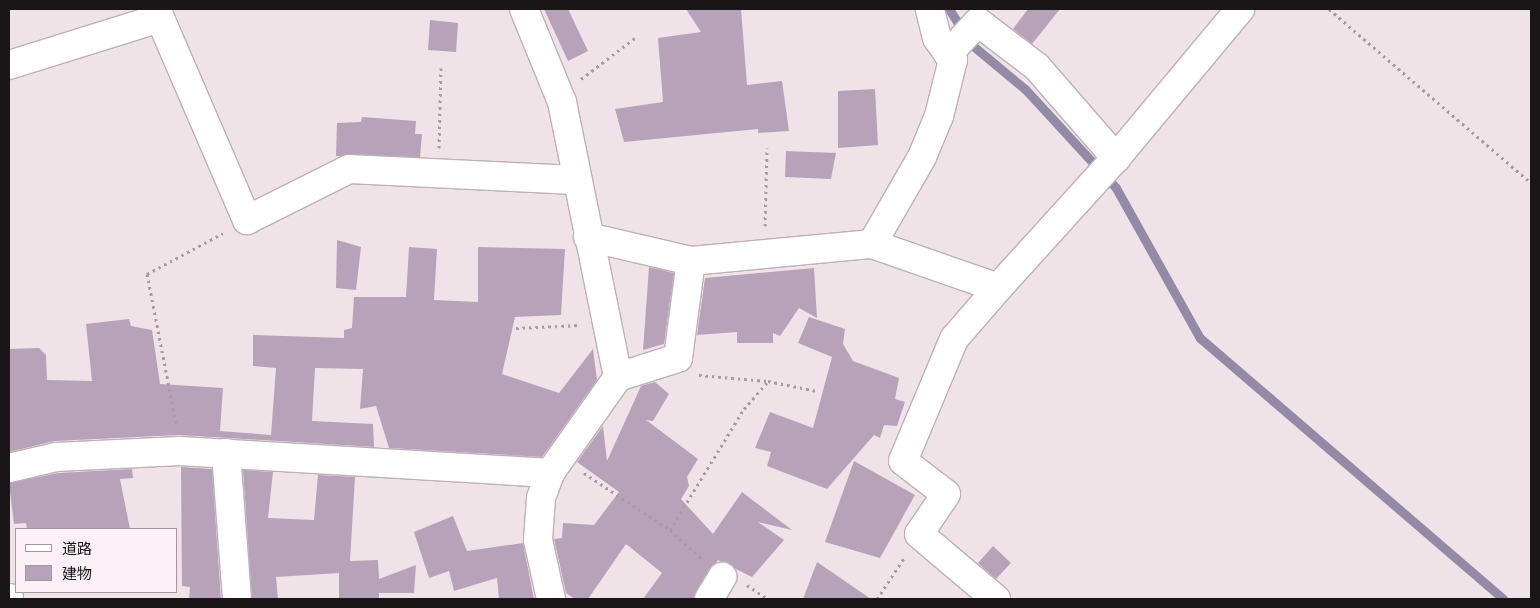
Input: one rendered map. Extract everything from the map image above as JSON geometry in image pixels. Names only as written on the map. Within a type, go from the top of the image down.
[{"type":"street","points":[[524,9],[562,102],[575,180],[618,376]]},
{"type":"street","points":[[872,244],[922,157],[939,116],[953,60],[950,52],[937,38],[930,9]]},
{"type":"street","points":[[996,599],[919,534],[946,494],[903,461],[954,339],[1115,159],[1240,9]]},
{"type":"street","points":[[9,65],[160,18],[247,220],[349,169],[575,180]]},
{"type":"street","points":[[950,52],[976,24],[1037,67],[1115,159]]},
{"type":"street","points":[[588,237],[691,261],[872,244],[998,288]]},
{"type":"street","points":[[551,599],[538,540],[541,498],[550,474],[618,376],[678,358],[691,261]]},
{"type":"street","points":[[9,468],[56,457],[180,451],[550,474]]},
{"type":"street","points":[[226,453],[237,599]]},
{"type":"path","points":[[1329,9],[1531,183]]},
{"type":"path","points":[[562,102],[575,84],[635,38]]},
{"type":"path","points":[[438,173],[442,68]]},
{"type":"path","points":[[764,254],[767,148]]},
{"type":"path","points":[[180,451],[173,392],[147,274],[247,220]]},
{"type":"path","points":[[516,328],[606,323]]},
{"type":"path","points":[[678,358],[692,374],[768,381],[817,391]]},
{"type":"path","points":[[670,530],[744,409],[768,381]]},
{"type":"path","points":[[550,474],[576,468],[670,530],[716,588],[744,584],[768,599]]},
{"type":"path","points":[[877,599],[919,534]]},
{"type":"building","points":[[544,9],[568,9],[588,51],[568,61]]},
{"type":"building","points":[[686,9],[741,9],[747,85],[782,81],[789,131],[758,133],[758,129],[624,142],[615,109],[663,102],[658,38],[701,32]]},
{"type":"building","points":[[1028,9],[1060,9],[1032,44],[1013,29]]},
{"type":"building","points":[[430,20],[458,23],[456,52],[428,50]]},
{"type":"building","points":[[875,89],[878,145],[838,148],[838,91]]},
{"type":"building","points":[[362,117],[416,121],[415,134],[422,134],[420,157],[336,156],[337,123],[361,122]]},
{"type":"building","points":[[786,151],[836,153],[831,179],[785,177]]},
{"type":"building","points":[[337,240],[361,247],[356,290],[336,288]]},
{"type":"building","points":[[409,247],[437,249],[434,300],[478,302],[478,247],[565,249],[561,315],[515,317],[502,374],[559,393],[593,349],[597,380],[542,457],[389,448],[376,406],[360,409],[363,369],[315,368],[312,421],[373,424],[374,447],[179,435],[55,441],[9,452],[9,349],[39,348],[46,355],[47,380],[92,381],[86,324],[129,319],[131,326],[152,330],[160,384],[223,388],[220,431],[271,435],[276,368],[253,366],[253,335],[344,338],[344,330],[352,328],[354,297],[406,297]]},
{"type":"building","points":[[649,267],[674,273],[664,344],[643,350]]},
{"type":"building","points":[[814,268],[817,318],[799,308],[780,336],[773,333],[773,343],[737,343],[737,332],[697,335],[705,278]]},
{"type":"building","points":[[809,317],[845,329],[843,344],[853,361],[899,378],[895,399],[905,402],[897,426],[884,425],[880,438],[874,435],[827,489],[767,466],[771,452],[755,448],[770,412],[813,428],[832,357],[798,343]]},
{"type":"building","points":[[655,382],[669,394],[653,421],[646,420],[698,459],[687,477],[689,486],[681,499],[713,534],[742,492],[792,530],[758,522],[784,540],[752,577],[718,560],[693,599],[643,599],[662,573],[626,544],[588,599],[575,599],[566,593],[554,539],[562,538],[563,523],[594,525],[619,492],[577,462],[603,426],[607,461],[641,386]]},
{"type":"building","points":[[854,461],[915,495],[880,558],[825,542]]},
{"type":"building","points":[[181,467],[212,469],[221,599],[189,599],[190,587],[182,586]]},
{"type":"building","points":[[132,469],[133,478],[120,479],[130,528],[27,528],[26,523],[14,524],[9,483],[58,473]]},
{"type":"building","points":[[243,470],[273,472],[268,518],[314,520],[318,475],[355,477],[350,561],[378,560],[379,579],[416,565],[414,593],[379,593],[379,599],[339,599],[339,573],[276,577],[278,599],[252,599]]},
{"type":"building","points":[[453,516],[467,551],[523,543],[534,599],[499,599],[497,578],[454,591],[449,571],[429,578],[414,532]]},
{"type":"building","points":[[993,546],[1011,563],[996,579],[978,563]]},
{"type":"building","points":[[817,562],[871,599],[803,599]]},
{"type":"waterway","points":[[949,9],[972,45],[1026,90],[1116,188],[1200,338],[1503,599]]}]
